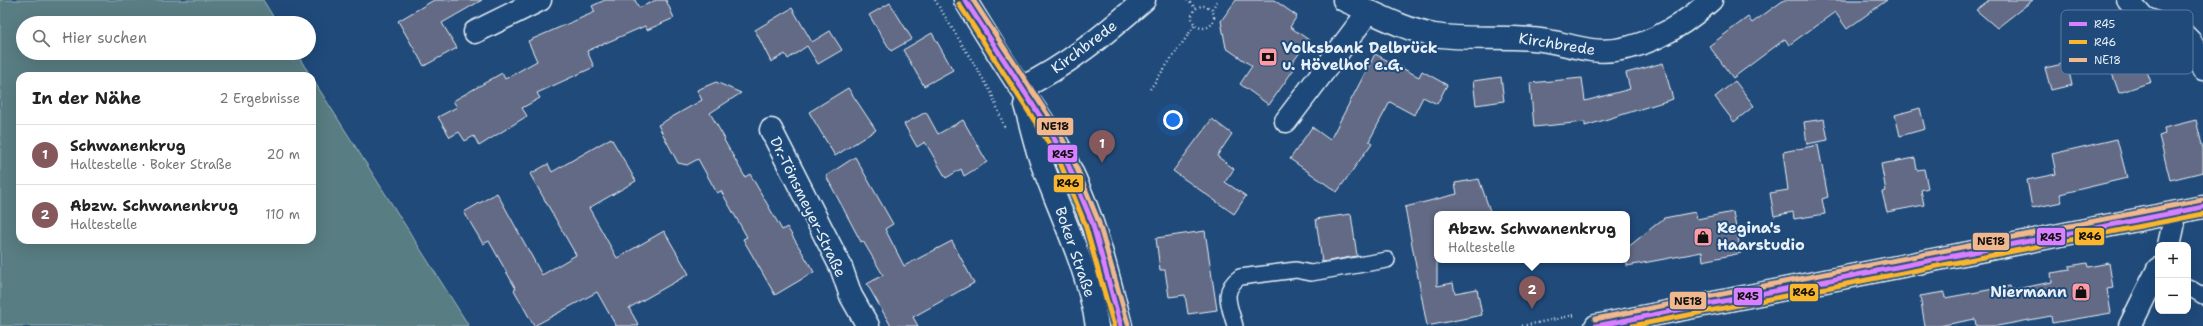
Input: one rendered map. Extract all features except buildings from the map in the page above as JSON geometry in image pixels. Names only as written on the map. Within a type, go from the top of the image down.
[{"type":"main road","points":[[474,32],[540,0]]},
{"type":"main road","name":"Boker Straße","points":[[965,0],[1042,118],[1067,161],[1084,199],[1106,263],[1121,326]]},
{"type":"main road","name":"Kirchbrede","points":[[1021,88],[1049,75],[1091,45],[1144,0]]},
{"type":"main road","name":"Kirchbrede","points":[[1344,0],[1434,35],[1545,40],[1590,50],[1607,52],[1641,43],[1670,31],[1685,23],[1711,0]]},
{"type":"main road","points":[[2128,0],[2137,10]]},
{"type":"main road","points":[[1286,121],[1369,11]]},
{"type":"main road","points":[[2193,46],[2203,69]]},
{"type":"main road","name":"Boker Straße","points":[[1021,88],[1042,163],[1072,236],[1092,302],[1096,326]]},
{"type":"main road","name":"Dr.-Tönsmeyer-Straße","points":[[771,130],[839,262],[851,296],[868,326]]},
{"type":"main road","points":[[1596,326],[2203,207]]},
{"type":"main road","points":[[2170,242],[2173,227],[2172,214]]},
{"type":"main road","points":[[2130,326],[2155,275]]},
{"type":"lane","points":[[1235,326],[1228,300],[1228,288],[1232,282],[1240,277],[1296,270],[1311,273],[1387,260]]},
{"type":"lane","points":[[2191,289],[2203,296]]},
{"type":"path","points":[[1187,0],[1196,8]]},
{"type":"path","points":[[1196,8],[1192,19],[1195,24],[1206,28],[1211,25],[1214,20],[1212,9],[1218,0]]},
{"type":"path","points":[[1196,8],[1207,6],[1212,9]]},
{"type":"path","points":[[1150,89],[1195,24]]},
{"type":"green space","points":[[0,0],[263,0],[273,16],[16,16],[16,60],[301,60],[308,72],[16,72],[16,244],[316,244],[316,84],[469,326],[0,326]]},
{"type":"transit line","name":"R45","points":[[965,0],[1051,133],[1067,162],[1092,222],[1121,326]]},
{"type":"transit line","name":"NE18","points":[[973,0],[1057,129],[1073,159],[1098,220],[1128,324]]},
{"type":"transit line","name":"R46","points":[[959,4],[1045,137],[1061,165],[1085,224],[1114,326]]},
{"type":"transit line","name":"NE18","points":[[1595,319],[2202,200]]},
{"type":"transit line","name":"R45","points":[[1596,326],[2203,207]]},
{"type":"transit line","name":"R46","points":[[1632,326],[2203,214]]},
{"type":"place","name":"Volksbank Delbrück u. Hövelhof e.G.","points":[[1268,57]]},
{"type":"place","name":"Schwanenkrug","points":[[1102,163]]},
{"type":"place","name":"Regina's Haarstudio","points":[[1703,237]]},
{"type":"place","name":"Niermann","points":[[2081,292]]},
{"type":"place","name":"Abzw. Schwanenkrug","points":[[1532,309]]}]
